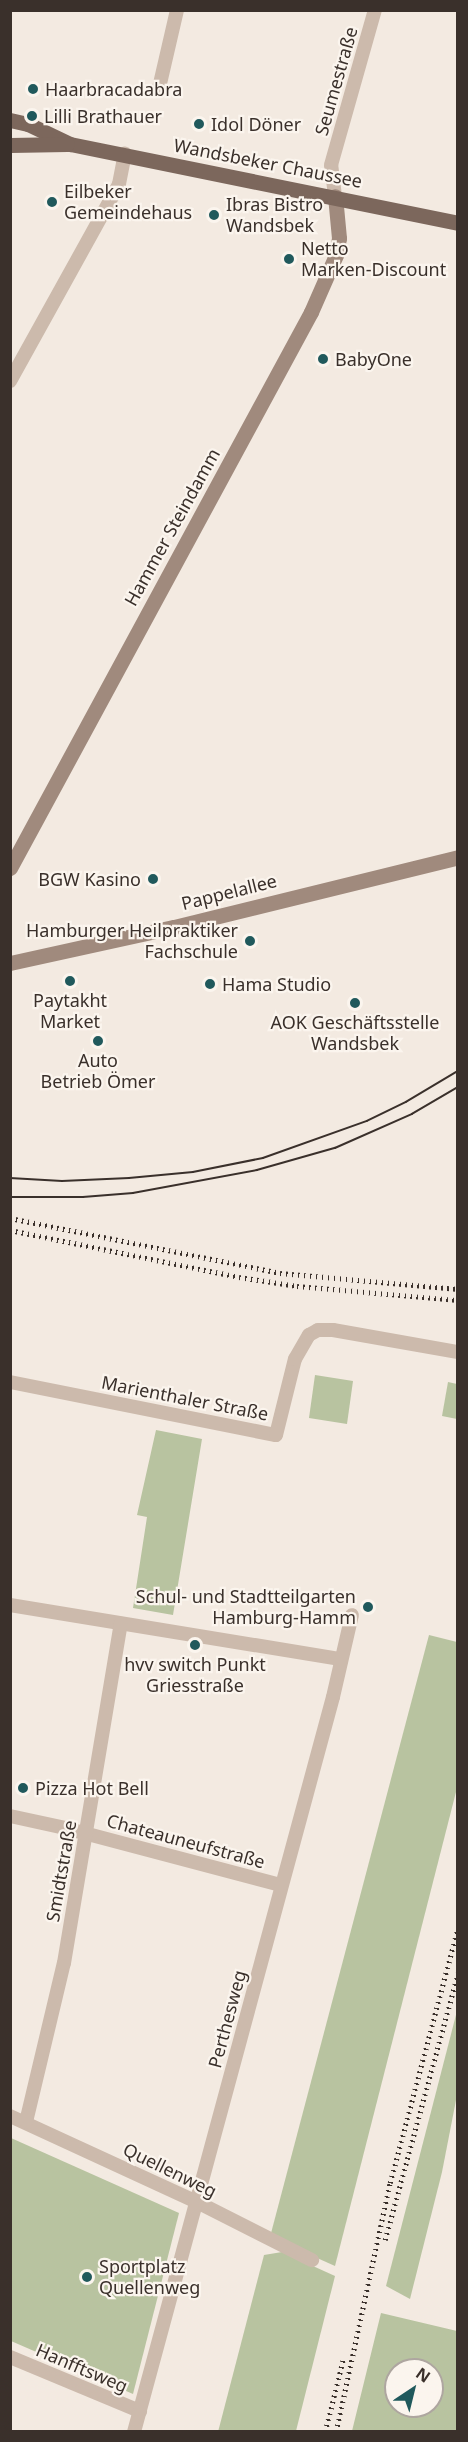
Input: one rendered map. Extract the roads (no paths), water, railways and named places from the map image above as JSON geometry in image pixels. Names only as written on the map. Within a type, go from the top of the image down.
[{"type":"main road","name":"Wandsbeker Chaussee","points":[[10,120],[28,124],[70,144]]},
{"type":"main road","name":"Wandsbeker Chaussee","points":[[10,145],[70,144],[335,196],[458,223]]},
{"type":"street","points":[[159,88],[177,10]]},
{"type":"street","name":"Seumestraße","points":[[335,196],[331,165],[375,10]]},
{"type":"street","points":[[10,381],[119,184],[125,154]]},
{"type":"street","name":"Hammer Steindamm","points":[[10,868],[312,312],[336,255],[339,238],[335,196]]},
{"type":"street","name":"Pappelallee","points":[[10,963],[174,927],[458,857]]},
{"type":"street","points":[[10,951],[33,958]]},
{"type":"street","name":"Marienthaler Straße","points":[[10,1382],[276,1435],[295,1359],[309,1335],[318,1330],[333,1330],[458,1352]]},
{"type":"street","points":[[10,1605],[341,1659]]},
{"type":"street","name":"Perthesweg","points":[[134,2432],[352,1615]]},
{"type":"street","name":"Smidtstraße","points":[[26,2122],[64,1963],[121,1624]]},
{"type":"street","name":"Chateauneufstraße","points":[[10,1816],[86,1833],[281,1885]]},
{"type":"street","name":"Quellenweg","points":[[10,2116],[197,2202],[312,2260]]},
{"type":"street","name":"Hanfftsweg","points":[[10,2357],[140,2411]]},
{"type":"tram line","points":[[10,1178],[62,1181],[129,1178],[193,1172],[263,1158],[367,1121],[406,1102],[458,1071]]},
{"type":"tram line","points":[[10,1197],[83,1197],[133,1193],[257,1170],[335,1148],[412,1114],[458,1087]]},
{"type":"railway","points":[[10,1218],[280,1273],[458,1289]]},
{"type":"railway","points":[[10,1230],[239,1277],[297,1286],[458,1300]]},
{"type":"railway","points":[[336,2432],[390,2183],[458,1928]]},
{"type":"railway","points":[[385,2240],[458,1973]]},
{"type":"railway","points":[[325,2432],[343,2360]]},
{"type":"place","name":"Haarbracadabra","points":[[33,89]]},
{"type":"place","name":"Lilli Brathauer","points":[[32,116]]},
{"type":"place","name":"Idol Döner","points":[[199,124]]},
{"type":"place","name":"Eilbeker Gemeindehaus","points":[[52,202]]},
{"type":"place","name":"Ibras Bistro Wandsbek","points":[[214,215]]},
{"type":"place","name":"Netto Marken-Discount","points":[[289,259]]},
{"type":"place","name":"BabyOne","points":[[323,359]]},
{"type":"place","name":"BGW Kasino","points":[[153,879]]},
{"type":"place","name":"Hamburger Heilpraktiker Fachschule","points":[[250,941]]},
{"type":"place","name":"Paytakht Market","points":[[70,981]]},
{"type":"place","name":"Hama Studio","points":[[210,984]]},
{"type":"place","name":"AOK Geschäftsstelle Wandsbek","points":[[355,1003]]},
{"type":"place","name":"Auto Betrieb Ömer","points":[[98,1041]]},
{"type":"place","name":"Schul- und Stadtteilgarten Hamburg-Hamm","points":[[368,1607]]},
{"type":"place","name":"hvv switch Punkt Griesstraße","points":[[195,1645]]},
{"type":"place","name":"Pizza Hot Bell","points":[[23,1788]]},
{"type":"place","name":"Sportplatz Quellenweg","points":[[87,2277]]}]
